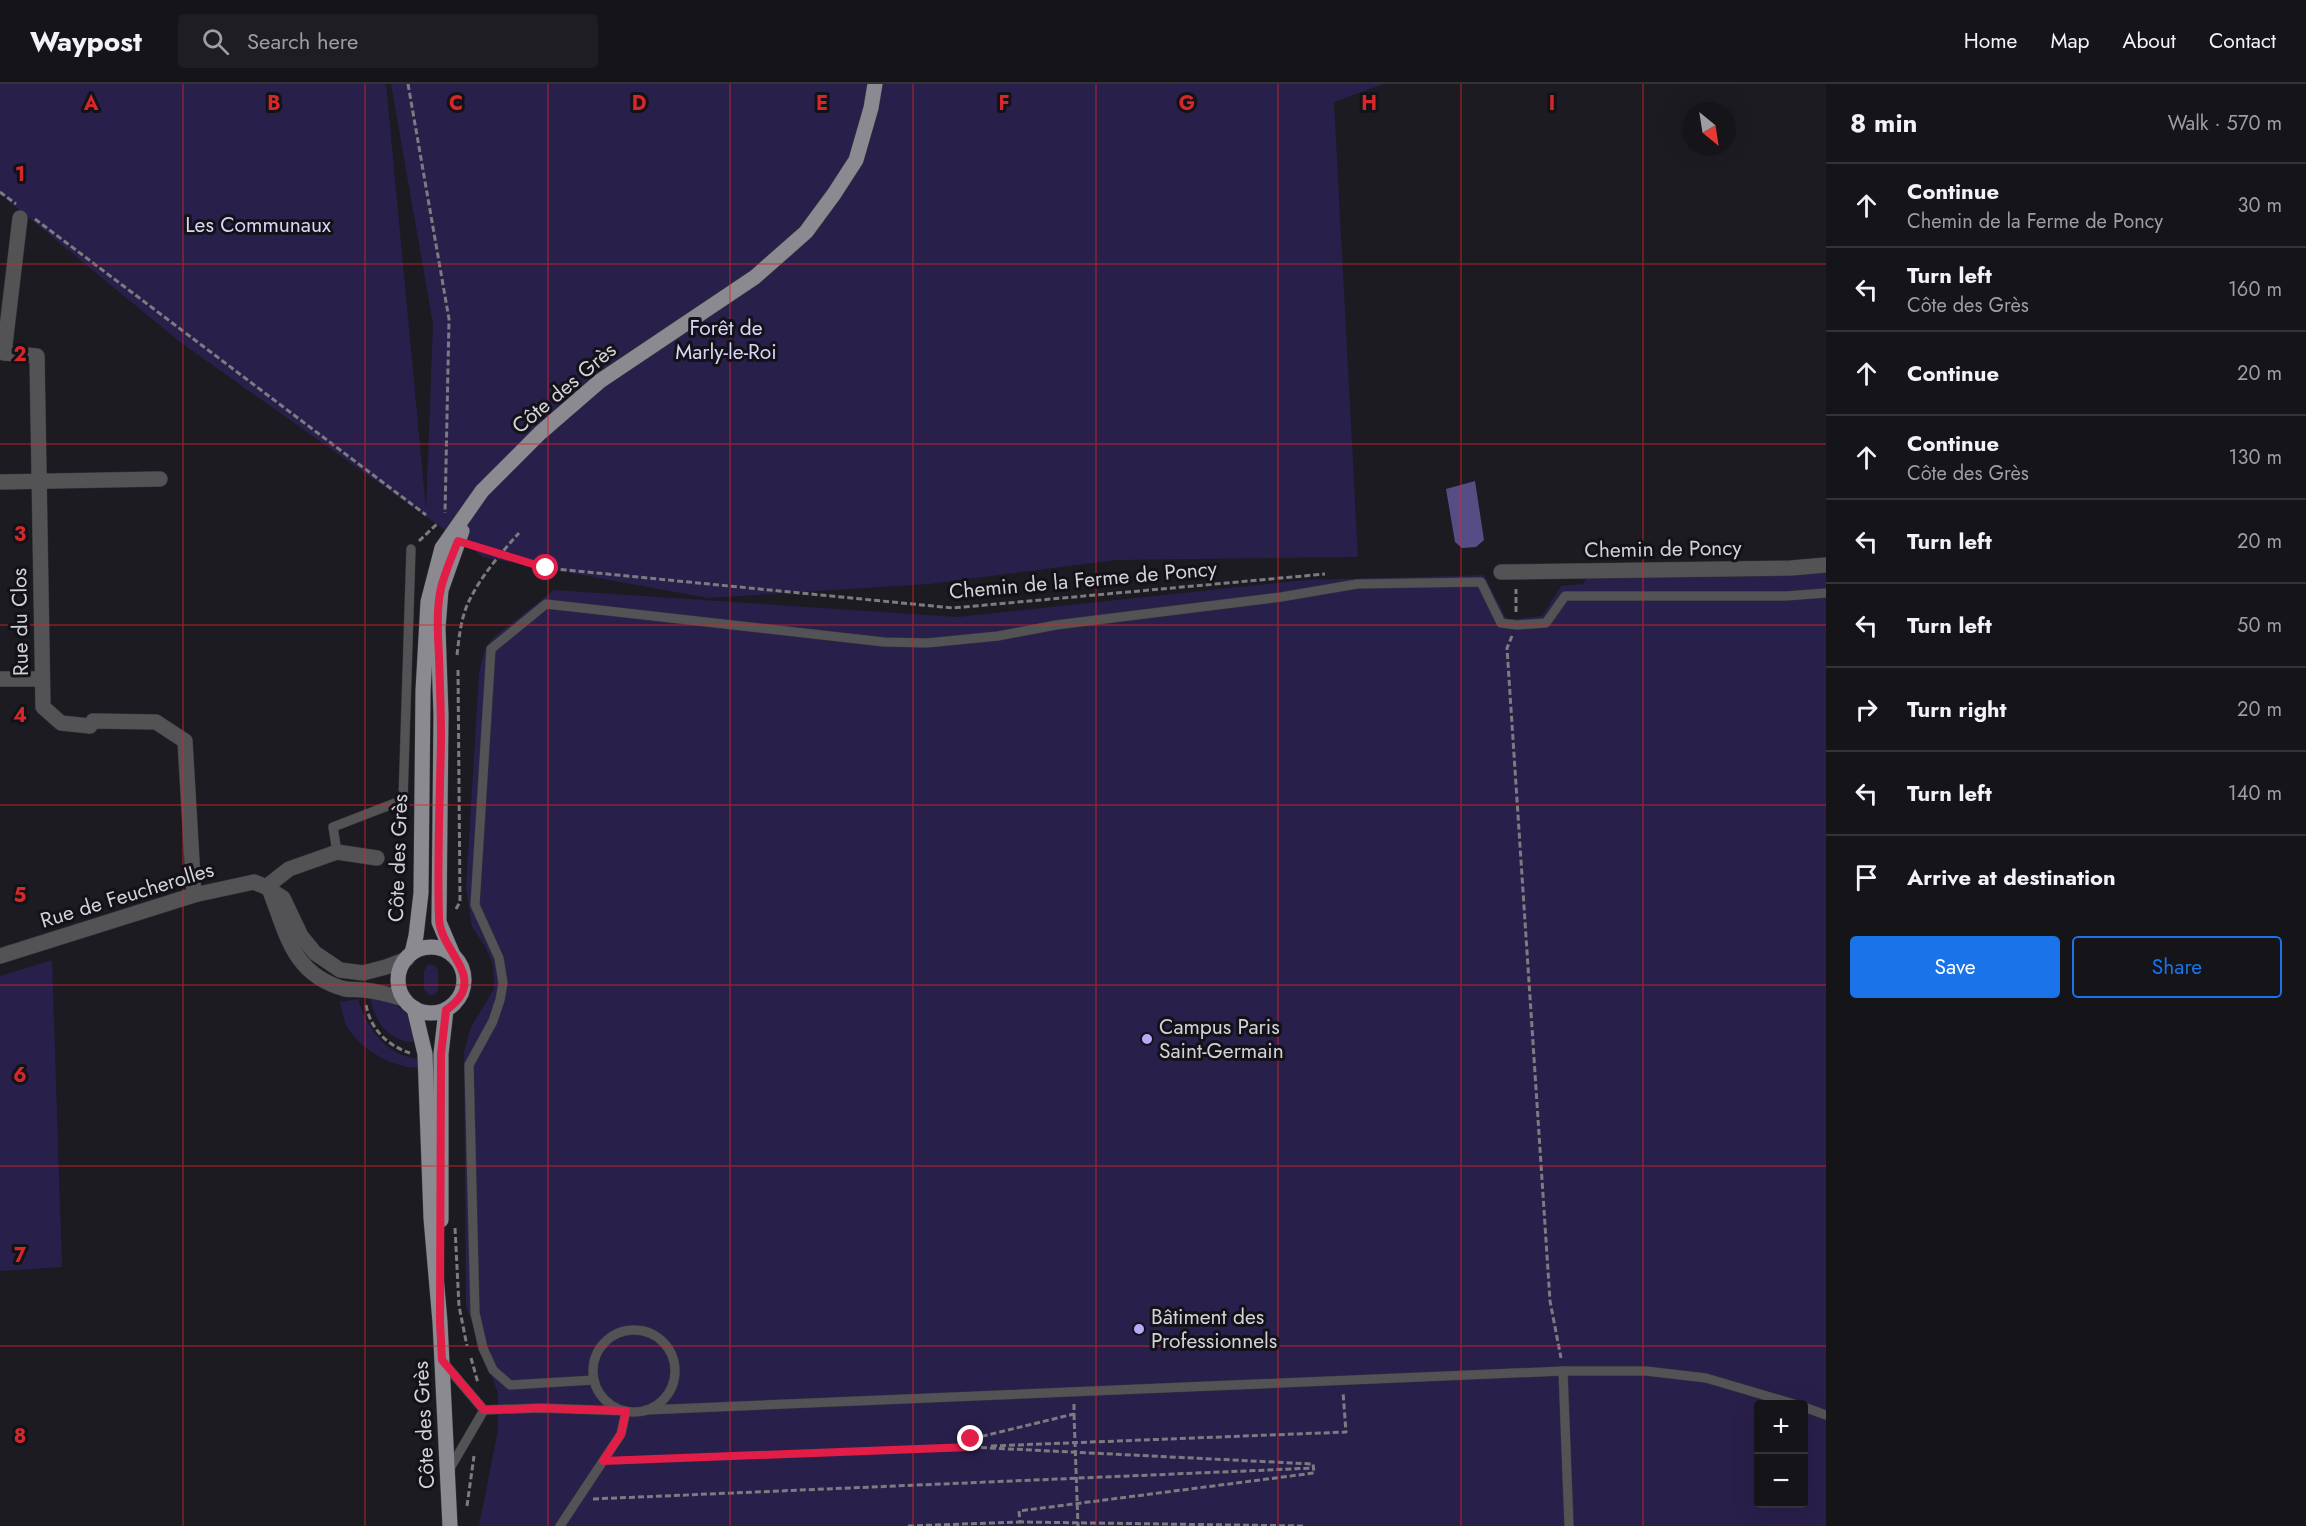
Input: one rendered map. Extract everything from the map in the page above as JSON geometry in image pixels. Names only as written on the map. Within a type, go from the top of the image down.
[{"type":"main road","name":"Côte des Grès","points":[[409,956],[416,936],[421,893],[423,691],[428,602],[442,548],[482,491],[540,433],[600,381],[754,277],[806,232],[856,160],[875,84]]},
{"type":"main road","name":"Côte des Grès","points":[[453,954],[439,922],[441,715],[438,628],[441,590],[458,541],[482,491]]},
{"type":"main road","points":[[433,947],[453,954],[464,973],[461,995],[455,1004],[435,1013],[424,1012],[409,1004],[398,982],[399,971],[409,956],[422,948],[433,947]]},
{"type":"main road","name":"Côte des Grès","points":[[409,1004],[425,1054],[431,1218],[440,1322],[450,1526]]},
{"type":"main road","name":"Côte des Grès","points":[[440,1322],[441,1054],[446,1010]]},
{"type":"street","name":"Rue du Clos","points":[[22,213],[4,353],[37,356],[43,707],[61,723],[90,726],[93,721],[156,722],[185,741],[194,895]]},
{"type":"street","points":[[0,482],[160,479]]},
{"type":"street","name":"Chemin de Poncy","points":[[1501,572],[1826,566]]},
{"type":"street","points":[[0,679],[42,679]]},
{"type":"street","points":[[268,889],[289,869],[337,852],[377,858]]},
{"type":"street","name":"Rue de Feucherolles","points":[[0,956],[194,895],[254,882],[268,889]]},
{"type":"street","points":[[268,889],[283,898],[301,936],[315,954],[340,970],[363,973],[386,967],[409,956]]},
{"type":"street","points":[[268,889],[289,946],[304,967],[323,982],[339,987],[388,994],[409,1004]]},
{"type":"lane","points":[[337,852],[333,827],[403,800],[411,549]]},
{"type":"lane","points":[[594,1380],[510,1385],[493,1370],[483,1348],[474,1313],[469,1065],[493,1021],[503,983],[499,958],[475,904],[491,648],[546,604],[884,642],[927,643],[998,636],[1056,625],[1281,597],[1358,584],[1481,582],[1501,623],[1516,626],[1546,623],[1565,596],[1786,596],[1826,593]]},
{"type":"lane","points":[[626,1411],[615,1407],[598,1391],[593,1367],[596,1355],[612,1336],[632,1330],[652,1334],[668,1347],[675,1365],[672,1386],[666,1396],[646,1410]]},
{"type":"lane","points":[[442,1360],[484,1410]]},
{"type":"lane","points":[[1563,1371],[1569,1526]]},
{"type":"lane","points":[[484,1410],[540,1408],[626,1411],[1563,1371],[1646,1371],[1706,1378],[1780,1400]]},
{"type":"lane","points":[[1808,1409],[1826,1415]]},
{"type":"lane","points":[[447,1472],[484,1410]]},
{"type":"lane","points":[[560,1526],[621,1434],[626,1411]]},
{"type":"path","points":[[408,84],[449,319],[445,516],[411,549]]},
{"type":"path","points":[[0,192],[22,213],[426,515]]},
{"type":"path","points":[[451,915],[460,902],[457,654],[461,625],[469,601],[501,554],[519,533]]},
{"type":"path","name":"Chemin de la Ferme de Poncy","points":[[458,541],[546,568],[953,608],[1327,574]]},
{"type":"path","points":[[1517,572],[1516,626],[1507,648],[1550,1301],[1563,1371]]},
{"type":"path","points":[[365,998],[368,1012],[378,1033],[387,1042],[419,1054]]},
{"type":"path","points":[[603,1461],[1346,1432],[1342,1381]]},
{"type":"path","points":[[1073,1393],[1078,1524]]},
{"type":"path","points":[[970,1447],[971,1439],[1074,1413]]},
{"type":"path","points":[[970,1447],[1314,1464],[1314,1473],[1305,1475],[1020,1511],[1020,1522]]},
{"type":"path","points":[[467,1517],[475,1451]]},
{"type":"path","points":[[578,1500],[1314,1468]]},
{"type":"path","points":[[908,1526],[1020,1522],[1304,1526]]},
{"type":"green space","name":"Forêt de Marly-le-Roi","points":[[0,84],[386,84],[426,509],[433,324],[391,84],[1384,84],[1334,102],[1358,557],[1116,560],[929,584],[708,598],[483,557],[180,342],[0,194]]},
{"type":"green space","name":"Campus Paris Saint-Germain","points":[[1826,571],[1826,1526],[479,1526],[498,1430],[498,1393],[466,1306],[464,1052],[471,1027],[494,989],[493,965],[485,946],[472,927],[466,888],[479,674],[485,648],[494,637],[554,590],[957,617],[1306,580],[1484,575],[1507,620],[1542,616],[1561,586],[1583,584],[1587,577],[1713,577]]},
{"type":"green space","points":[[52,960],[62,1267],[0,1271],[0,976]]},
{"type":"green space","points":[[428,964],[436,966],[438,971],[438,991],[434,995],[429,995],[424,990],[424,971]]},
{"type":"green space","points":[[370,996],[403,1010],[412,1022],[420,1042],[410,1042],[392,1036],[375,1015]]},
{"type":"green space","points":[[358,999],[379,1039],[407,1057],[419,1059],[420,1068],[388,1061],[360,1043],[344,1020],[340,1002]]},
{"type":"shaded area","points":[[1475,481],[1484,540],[1476,547],[1462,548],[1455,542],[1446,489]]},
{"type":"place","name":"Campus Paris Saint-Germain","points":[[1147,1039]]},
{"type":"place","name":"Bâtiment des Professionnels","points":[[1139,1329]]},
{"type":"route","points":[[546,568],[458,541],[441,590],[438,628],[441,715],[439,922],[464,973],[461,995],[455,1004],[446,1010],[441,1054],[440,1322],[442,1360],[484,1410],[540,1408],[626,1411],[621,1434],[603,1461],[970,1447],[971,1439]]},
{"type":"park label","name":"Les Communaux","points":[[258,225]]}]
